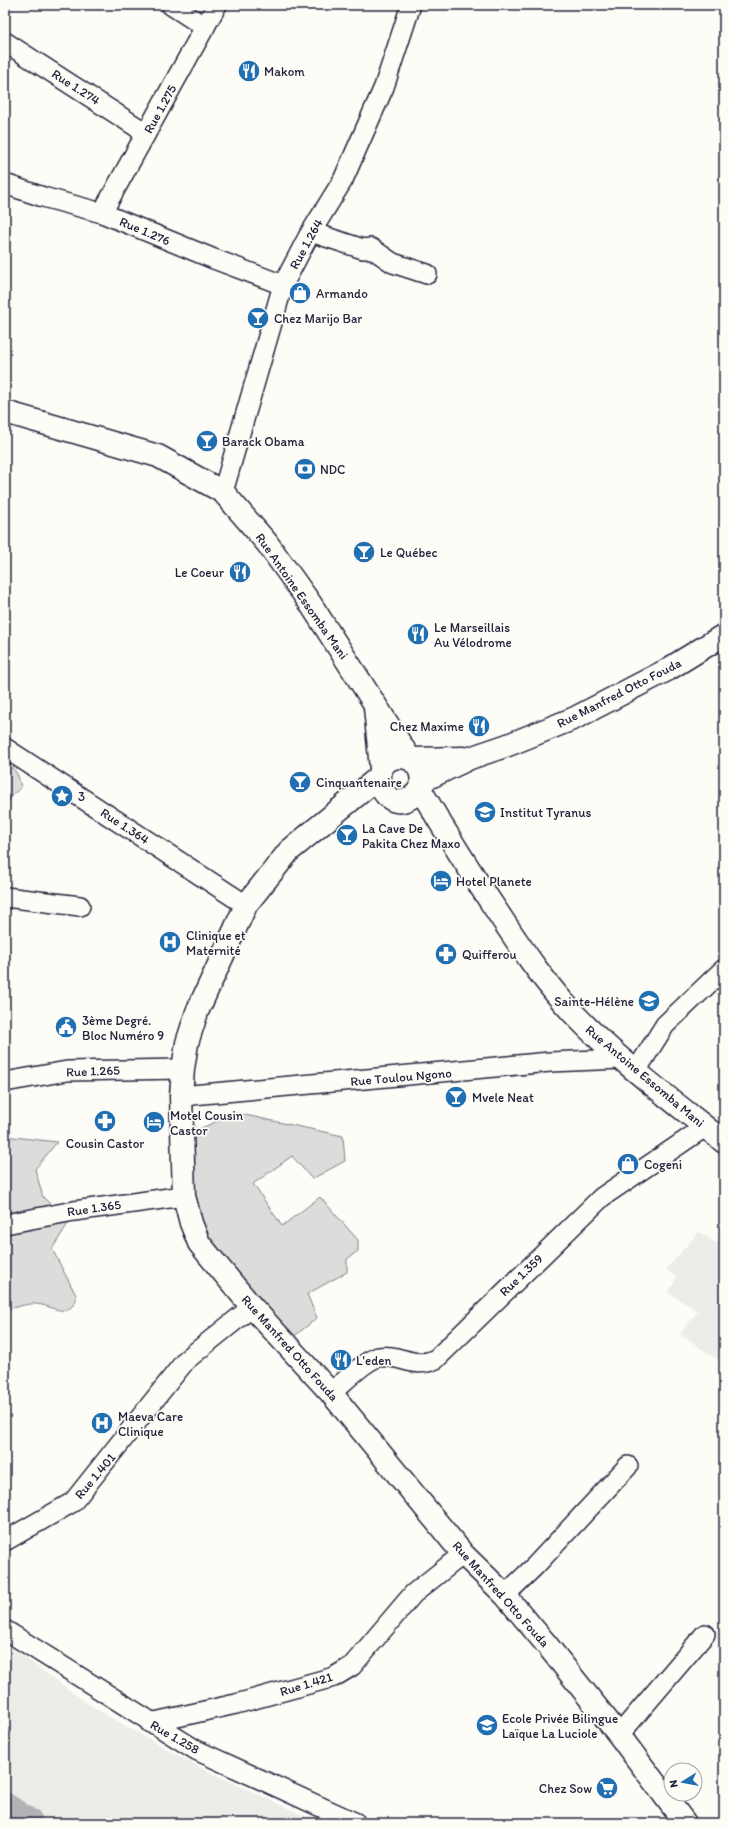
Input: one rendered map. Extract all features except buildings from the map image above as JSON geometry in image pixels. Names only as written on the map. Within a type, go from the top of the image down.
[{"type":"street","points":[[171,5],[205,27]]},
{"type":"street","name":"Rue 1.275","points":[[102,213],[217,5]]},
{"type":"street","name":"Rue 1.264","points":[[223,492],[284,284],[311,232],[343,180],[384,87],[411,5]]},
{"type":"street","name":"Rue 1.274","points":[[5,42],[146,133]]},
{"type":"street","name":"Rue 1.276","points":[[5,184],[43,197],[102,213],[214,259],[284,284]]},
{"type":"street","points":[[311,232],[363,249],[371,248],[398,265],[427,274]]},
{"type":"street","name":"Rue Antoine Essomba Mani","points":[[5,412],[158,456],[223,492],[267,543],[310,603],[410,759]]},
{"type":"street","name":"Rue Manfred Otto Fouda","points":[[417,790],[470,758],[508,745],[575,718],[667,670],[724,635]]},
{"type":"street","points":[[375,704],[380,784],[388,796],[394,800],[417,790],[420,768],[410,759]]},
{"type":"street","name":"Rue 1.364","points":[[5,748],[246,905]]},
{"type":"street","points":[[380,773],[386,762],[393,758],[470,758]]},
{"type":"street","name":"Rue Manfred Otto Fouda","points":[[380,773],[289,851],[246,905],[197,1012],[188,1043],[183,1069],[181,1096],[184,1196],[191,1223],[199,1243],[252,1307],[331,1393],[463,1554],[505,1595],[619,1735],[685,1823]]},
{"type":"street","name":"Rue Antoine Essomba Mani","points":[[417,790],[516,941],[550,987],[574,1015],[628,1065],[674,1104],[724,1142]]},
{"type":"street","points":[[333,814],[388,796]]},
{"type":"street","points":[[5,897],[80,906]]},
{"type":"street","points":[[628,1065],[665,1025],[724,969]]},
{"type":"street","name":"Rue Toulou Ngono","points":[[181,1096],[550,1062],[628,1065]]},
{"type":"street","name":"Rue 1.265","points":[[5,1082],[67,1071],[183,1069]]},
{"type":"street","name":"Rue 1.359","points":[[331,1393],[370,1361],[378,1358],[386,1357],[419,1364],[428,1363],[436,1359],[602,1197],[705,1127]]},
{"type":"street","name":"Rue 1.365","points":[[5,1224],[74,1211],[184,1196]]},
{"type":"street","name":"Rue 1.401","points":[[5,1541],[73,1502],[186,1360],[252,1307]]},
{"type":"street","points":[[505,1595],[535,1566],[628,1466]]},
{"type":"street","name":"Rue 1.421","points":[[150,1723],[236,1704],[334,1677],[352,1666],[413,1594],[463,1554]]},
{"type":"street","name":"Rue 1.258","points":[[5,1630],[150,1723],[196,1750],[356,1823]]},
{"type":"street","points":[[619,1735],[705,1634]]},
{"type":"shaded area","points":[[5,765],[9,766],[15,771],[21,788],[12,795],[5,810]]},
{"type":"shaded area","points":[[236,1113],[343,1136],[345,1161],[312,1179],[292,1156],[253,1184],[282,1226],[320,1197],[358,1240],[358,1251],[347,1259],[347,1272],[307,1294],[317,1318],[292,1338],[206,1245],[193,1206],[192,1132]]},
{"type":"shaded area","points":[[5,1136],[57,1142],[35,1169],[43,1197],[69,1222],[52,1249],[76,1295],[76,1300],[68,1309],[59,1310],[32,1304],[5,1310]]},
{"type":"shaded area","points":[[699,1232],[716,1243],[724,1235],[724,1353],[718,1360],[680,1334],[698,1311],[668,1293],[677,1277],[666,1269]]},
{"type":"shaded area","points":[[5,1643],[88,1704],[124,1725],[203,1769],[320,1823],[5,1823]]},
{"type":"waterway","points":[[5,1807],[29,1823]]},
{"type":"place","name":"Makom","points":[[249,71]]},
{"type":"place","name":"Armando","points":[[300,293]]},
{"type":"place","name":"Chez Marijo Bar","points":[[258,318]]},
{"type":"place","name":"Barack Obama","points":[[207,441]]},
{"type":"place","name":"NDC","points":[[305,469]]},
{"type":"place","name":"Le Québec","points":[[364,552]]},
{"type":"place","name":"Le Coeur","points":[[240,572]]},
{"type":"place","name":"Le Marseillais Au Vélodrome","points":[[418,634]]},
{"type":"place","name":"Chez Maxime","points":[[479,726]]},
{"type":"place","name":"Cinquantenaire","points":[[300,782]]},
{"type":"place","name":"3","points":[[62,796]]},
{"type":"place","name":"Institut Tyranus","points":[[485,812]]},
{"type":"place","name":"La Cave De Pakita Chez Maxo","points":[[347,835]]},
{"type":"place","name":"Hotel Planete","points":[[441,881]]},
{"type":"place","name":"Clinique et Maternité","points":[[170,942]]},
{"type":"place","name":"Quifferou","points":[[446,954]]},
{"type":"place","name":"Sainte-Hélène","points":[[649,1001]]},
{"type":"place","name":"3ème Degré. Bloc Numéro 9","points":[[66,1027]]},
{"type":"place","name":"Mvele Neat","points":[[456,1097]]},
{"type":"place","name":"Cousin Castor","points":[[105,1121]]},
{"type":"place","name":"Motel Cousin Castor","points":[[154,1122]]},
{"type":"place","name":"Cogeni","points":[[628,1164]]},
{"type":"place","name":"L'eden","points":[[341,1360]]},
{"type":"place","name":"Maeva Care Clinique","points":[[102,1423]]},
{"type":"place","name":"Ecole Privée Bilingue Laïque La Luciole","points":[[487,1725]]},
{"type":"place","name":"Chez Sow","points":[[607,1788]]}]
